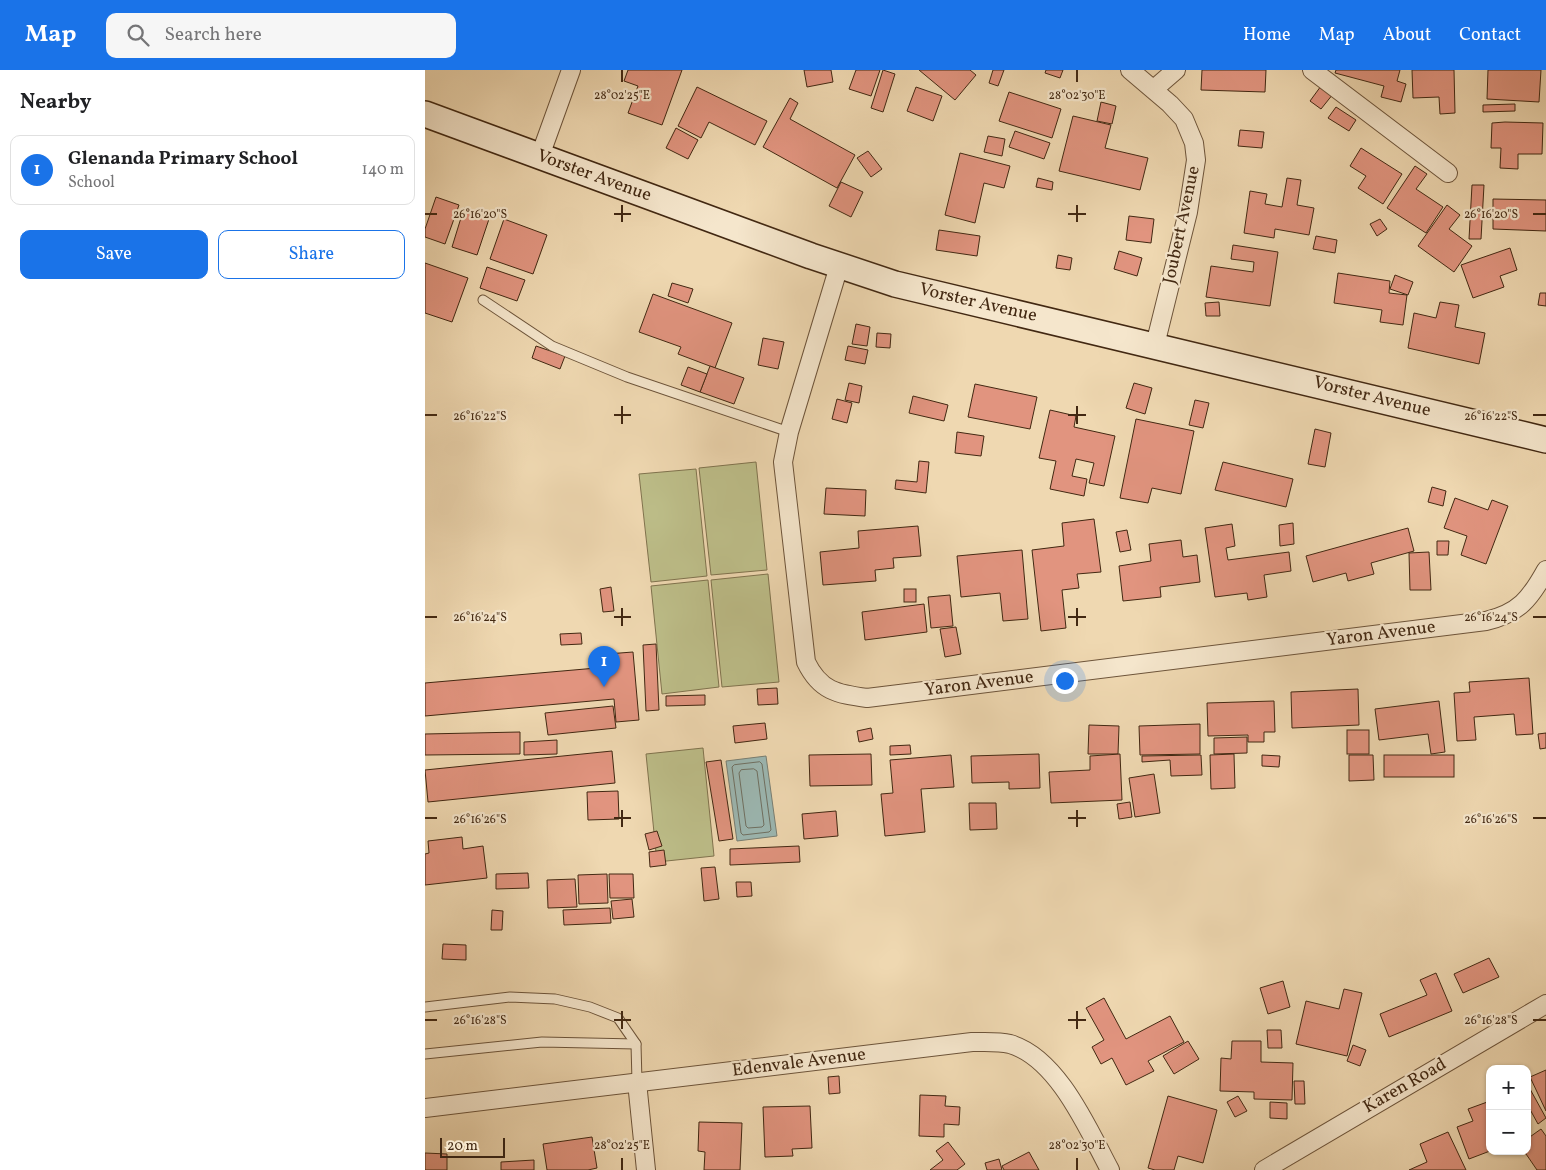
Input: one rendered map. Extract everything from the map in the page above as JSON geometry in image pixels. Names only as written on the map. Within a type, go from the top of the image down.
[{"type":"main road","name":"Vorster Avenue","points":[[425,114],[839,266],[895,284],[1546,440]]},
{"type":"street","points":[[540,156],[571,70]]},
{"type":"street","name":"Joubert Avenue","points":[[1130,70],[1154,89],[1184,119],[1194,143],[1196,160],[1188,212],[1155,345]]},
{"type":"street","points":[[1154,89],[1176,70]]},
{"type":"street","points":[[1312,70],[1448,173]]},
{"type":"street","name":"Yaron Avenue","points":[[839,266],[789,432],[783,462],[806,662],[812,676],[822,685],[833,691],[867,698],[1486,621],[1503,617],[1528,599],[1546,570]]},
{"type":"street","name":"Karen Road","points":[[1264,1170],[1546,1004]]},
{"type":"street","name":"Edenvale Avenue","points":[[425,1108],[972,1042],[994,1042],[1010,1044],[1027,1052],[1051,1071],[1074,1105],[1111,1170]]},
{"type":"street","points":[[637,1082],[646,1170]]},
{"type":"lane","points":[[483,300],[552,346],[627,377],[789,432]]},
{"type":"lane","points":[[425,1006],[510,997],[555,999],[590,1007],[618,1018],[636,1044],[637,1082]]},
{"type":"lane","points":[[425,1054],[542,1042],[636,1044]]},
{"type":"green space","points":[[756,462],[767,570],[711,575],[699,468]]},
{"type":"green space","points":[[696,469],[707,576],[651,582],[639,474]]},
{"type":"green space","points":[[768,574],[779,682],[722,687],[711,580]]},
{"type":"green space","points":[[708,580],[719,687],[662,694],[651,586]]},
{"type":"green space","points":[[703,748],[714,856],[657,862],[646,754]]},
{"type":"water","points":[[766,756],[777,836],[737,841],[726,761]]},
{"type":"building","points":[[628,70],[682,70],[662,125],[628,113],[638,86],[624,81]]},
{"type":"building","points":[[804,70],[831,70],[833,82],[807,87]]},
{"type":"building","points":[[856,70],[880,70],[871,96],[849,89]]},
{"type":"building","points":[[883,70],[895,74],[883,112],[871,108]]},
{"type":"building","points":[[919,70],[970,70],[976,75],[955,100]]},
{"type":"building","points":[[993,70],[1004,70],[998,86],[989,83]]},
{"type":"building","points":[[1046,70],[1063,70],[1060,78],[1045,73]]},
{"type":"building","points":[[1202,70],[1266,70],[1265,92],[1201,90]]},
{"type":"building","points":[[1336,70],[1400,70],[1397,81],[1406,84],[1401,102],[1381,97],[1384,86],[1335,73]]},
{"type":"building","points":[[1412,70],[1454,70],[1455,113],[1440,114],[1439,97],[1413,98]]},
{"type":"building","points":[[1488,70],[1541,70],[1539,102],[1487,99]]},
{"type":"building","points":[[1321,86],[1333,94],[1321,109],[1310,101]]},
{"type":"building","points":[[697,87],[767,121],[755,145],[709,122],[701,138],[678,126]]},
{"type":"building","points":[[916,87],[942,96],[933,121],[907,111]]},
{"type":"building","points":[[1009,92],[1061,109],[1052,138],[999,121]]},
{"type":"building","points":[[790,98],[798,103],[790,119],[855,155],[837,188],[763,147]]},
{"type":"building","points":[[1101,102],[1116,106],[1112,124],[1097,121]]},
{"type":"building","points":[[1515,104],[1515,111],[1483,112],[1483,105]]},
{"type":"building","points":[[1336,107],[1356,120],[1349,131],[1328,118]]},
{"type":"building","points":[[1073,116],[1111,125],[1105,148],[1148,158],[1140,190],[1059,171]]},
{"type":"building","points":[[1492,123],[1543,123],[1542,154],[1518,154],[1518,169],[1500,168],[1501,148],[1491,148]]},
{"type":"building","points":[[676,128],[698,140],[688,159],[666,148]]},
{"type":"building","points":[[1240,130],[1264,132],[1262,148],[1238,146]]},
{"type":"building","points":[[1015,131],[1050,143],[1044,159],[1009,147]]},
{"type":"building","points":[[988,136],[1005,139],[1002,156],[984,152]]},
{"type":"building","points":[[1361,148],[1402,174],[1383,204],[1358,188],[1366,176],[1350,166]]},
{"type":"building","points":[[868,151],[882,169],[871,177],[857,158]]},
{"type":"building","points":[[960,153],[1010,166],[1004,188],[984,183],[975,223],[945,215]]},
{"type":"building","points":[[1415,166],[1427,174],[1416,189],[1443,207],[1426,233],[1387,208]]},
{"type":"building","points":[[1038,178],[1053,182],[1052,190],[1036,187]]},
{"type":"building","points":[[1287,178],[1301,180],[1297,205],[1314,208],[1309,235],[1275,229],[1274,238],[1244,233],[1250,191],[1267,194],[1265,204],[1282,207]]},
{"type":"building","points":[[841,182],[863,192],[851,217],[829,206]]},
{"type":"building","points":[[1472,185],[1484,185],[1481,239],[1469,239]]},
{"type":"building","points":[[436,197],[459,205],[445,244],[425,237],[425,229]]},
{"type":"building","points":[[1493,199],[1546,200],[1546,231],[1493,229]]},
{"type":"building","points":[[1447,205],[1460,215],[1449,229],[1472,246],[1454,272],[1418,246]]},
{"type":"building","points":[[464,208],[490,216],[477,255],[452,247]]},
{"type":"building","points":[[1129,216],[1154,219],[1151,243],[1126,240]]},
{"type":"building","points":[[504,219],[547,235],[533,274],[490,259]]},
{"type":"building","points":[[1380,219],[1387,229],[1377,236],[1370,224]]},
{"type":"building","points":[[939,230],[980,236],[977,256],[936,250]]},
{"type":"building","points":[[1316,236],[1337,240],[1335,253],[1313,249]]},
{"type":"building","points":[[1233,245],[1278,252],[1270,306],[1206,297],[1211,266],[1253,272],[1254,262],[1231,259]]},
{"type":"building","points":[[1510,248],[1517,270],[1500,276],[1504,287],[1473,298],[1461,265]]},
{"type":"building","points":[[1119,251],[1142,258],[1137,276],[1114,269]]},
{"type":"building","points":[[1058,255],[1072,258],[1070,270],[1056,268]]},
{"type":"building","points":[[425,263],[468,278],[452,322],[425,313]]},
{"type":"building","points":[[487,267],[525,280],[517,301],[480,288]]},
{"type":"building","points":[[1338,273],[1390,281],[1389,293],[1407,295],[1403,325],[1380,322],[1382,310],[1334,303]]},
{"type":"building","points":[[1395,275],[1413,282],[1408,295],[1390,289]]},
{"type":"building","points":[[672,283],[693,289],[688,303],[668,296]]},
{"type":"building","points":[[1540,293],[1546,293],[1546,306],[1538,305]]},
{"type":"building","points":[[653,294],[732,323],[715,368],[678,354],[681,347],[639,332]]},
{"type":"building","points":[[1219,302],[1220,316],[1206,316],[1205,303]]},
{"type":"building","points":[[1440,302],[1459,305],[1455,327],[1485,333],[1479,364],[1408,348],[1414,313],[1436,318]]},
{"type":"building","points":[[856,324],[870,327],[867,346],[852,344]]},
{"type":"building","points":[[877,333],[891,334],[890,348],[876,347]]},
{"type":"building","points":[[763,338],[784,342],[778,369],[758,365]]},
{"type":"building","points":[[536,346],[565,356],[560,369],[532,358]]},
{"type":"building","points":[[848,346],[868,350],[865,364],[845,360]]},
{"type":"building","points":[[710,366],[744,378],[734,404],[700,392]]},
{"type":"building","points":[[688,367],[707,374],[700,392],[681,385]]},
{"type":"building","points":[[849,383],[862,386],[859,403],[845,400]]},
{"type":"building","points":[[1134,383],[1152,388],[1145,414],[1126,408]]},
{"type":"building","points":[[975,384],[1037,397],[1030,429],[968,417]]},
{"type":"building","points":[[913,396],[948,405],[944,421],[909,413]]},
{"type":"building","points":[[837,399],[852,403],[847,423],[832,419]]},
{"type":"building","points":[[1195,400],[1209,403],[1203,428],[1189,425]]},
{"type":"building","points":[[1050,410],[1076,416],[1074,427],[1115,436],[1104,486],[1089,483],[1094,463],[1076,459],[1072,476],[1087,479],[1084,496],[1050,489],[1056,461],[1039,458]]},
{"type":"building","points":[[1136,419],[1194,431],[1181,494],[1152,488],[1148,503],[1120,498]]},
{"type":"building","points":[[1315,429],[1331,433],[1325,467],[1308,464]]},
{"type":"building","points":[[957,432],[984,436],[981,456],[955,453]]},
{"type":"building","points":[[919,461],[929,462],[926,493],[895,489],[896,480],[917,482]]},
{"type":"building","points":[[1223,462],[1293,479],[1286,507],[1215,490]]},
{"type":"building","points":[[1432,487],[1446,491],[1443,506],[1428,502]]},
{"type":"building","points":[[826,488],[866,490],[865,516],[824,514]]},
{"type":"building","points":[[1455,498],[1488,510],[1492,500],[1508,506],[1486,564],[1461,555],[1467,536],[1444,528]]},
{"type":"building","points":[[1094,519],[1101,572],[1077,574],[1079,588],[1062,590],[1066,628],[1041,631],[1032,550],[1064,546],[1062,523]]},
{"type":"building","points":[[1293,523],[1294,544],[1280,546],[1279,525]]},
{"type":"building","points":[[1232,524],[1235,546],[1226,548],[1228,560],[1289,552],[1291,571],[1264,575],[1267,597],[1248,600],[1247,593],[1215,597],[1205,528]]},
{"type":"building","points":[[918,526],[921,556],[893,558],[894,568],[875,570],[876,581],[823,585],[820,552],[859,548],[858,531]]},
{"type":"building","points":[[1408,528],[1414,551],[1371,563],[1374,574],[1348,581],[1346,573],[1313,582],[1306,556]]},
{"type":"building","points":[[1127,530],[1131,550],[1120,552],[1116,532]]},
{"type":"building","points":[[1181,540],[1183,557],[1197,555],[1200,582],[1160,587],[1161,597],[1123,601],[1119,566],[1151,561],[1149,544]]},
{"type":"building","points":[[1437,541],[1449,541],[1448,555],[1437,555]]},
{"type":"building","points":[[1022,550],[1028,619],[1003,621],[1000,593],[961,597],[957,556]]},
{"type":"building","points":[[1429,552],[1431,590],[1410,590],[1409,553]]},
{"type":"building","points":[[611,587],[614,611],[603,612],[600,589]]},
{"type":"building","points":[[904,589],[916,589],[916,602],[904,602]]},
{"type":"building","points":[[950,595],[953,626],[931,628],[928,597]]},
{"type":"building","points":[[924,604],[927,632],[865,640],[862,612]]},
{"type":"building","points":[[956,627],[961,654],[945,657],[940,629]]},
{"type":"building","points":[[581,633],[582,644],[561,645],[560,634]]},
{"type":"building","points":[[656,644],[659,710],[646,711],[643,645]]},
{"type":"building","points":[[633,652],[639,720],[616,722],[614,699],[425,716],[425,683],[608,667],[607,654]]},
{"type":"building","points":[[1529,678],[1533,734],[1516,735],[1514,714],[1474,717],[1476,740],[1457,741],[1454,693],[1470,692],[1469,682]]},
{"type":"building","points":[[777,688],[778,704],[758,705],[757,689]]},
{"type":"building","points":[[1358,689],[1359,725],[1292,728],[1291,692]]},
{"type":"building","points":[[705,695],[705,705],[666,706],[666,696]]},
{"type":"building","points":[[1274,701],[1275,732],[1264,732],[1264,742],[1248,742],[1248,735],[1208,736],[1207,703]]},
{"type":"building","points":[[1439,701],[1445,752],[1431,754],[1428,734],[1379,740],[1375,709]]},
{"type":"building","points":[[613,706],[616,728],[548,735],[545,713]]},
{"type":"building","points":[[765,723],[767,739],[735,743],[733,726]]},
{"type":"building","points":[[1200,724],[1200,754],[1140,755],[1139,726]]},
{"type":"building","points":[[1089,725],[1119,726],[1118,754],[1088,754]]},
{"type":"building","points":[[871,728],[873,739],[859,742],[857,731]]},
{"type":"building","points":[[1347,730],[1369,730],[1369,754],[1347,754]]},
{"type":"building","points":[[520,732],[520,754],[425,755],[425,734]]},
{"type":"building","points":[[1546,733],[1546,748],[1540,749],[1538,734]]},
{"type":"building","points":[[1247,737],[1247,753],[1214,754],[1214,738]]},
{"type":"building","points":[[557,740],[557,754],[524,755],[524,742]]},
{"type":"building","points":[[910,745],[911,754],[890,755],[890,746]]},
{"type":"building","points":[[612,751],[615,783],[428,802],[425,770]]},
{"type":"building","points":[[871,754],[872,785],[810,786],[809,755]]},
{"type":"building","points":[[1039,754],[1040,788],[1009,789],[1009,782],[972,783],[971,756]]},
{"type":"building","points":[[1120,754],[1122,800],[1051,803],[1049,772],[1090,770],[1090,756]]},
{"type":"building","points":[[1234,754],[1235,788],[1211,789],[1210,755]]},
{"type":"building","points":[[951,755],[954,787],[921,789],[925,832],[885,836],[881,794],[893,793],[890,760]]},
{"type":"building","points":[[1201,755],[1202,775],[1171,776],[1170,760],[1142,762],[1142,756]]},
{"type":"building","points":[[1262,755],[1280,756],[1279,767],[1262,766]]},
{"type":"building","points":[[1349,755],[1373,755],[1374,780],[1349,781]]},
{"type":"building","points":[[1384,755],[1454,755],[1454,777],[1384,777]]},
{"type":"building","points":[[721,760],[733,839],[719,841],[706,762]]},
{"type":"building","points":[[1154,774],[1160,813],[1135,817],[1129,778]]},
{"type":"building","points":[[618,791],[619,819],[588,820],[587,792]]},
{"type":"building","points":[[1130,802],[1132,817],[1119,819],[1117,804]]},
{"type":"building","points":[[969,803],[996,803],[997,829],[970,830]]},
{"type":"building","points":[[836,811],[838,836],[804,839],[802,814]]},
{"type":"building","points":[[657,831],[662,846],[649,850],[645,834]]},
{"type":"building","points":[[462,837],[463,849],[483,846],[487,878],[425,885],[425,854],[429,853],[428,841]]},
{"type":"building","points":[[799,846],[800,862],[730,865],[730,849]]},
{"type":"building","points":[[664,850],[666,865],[650,867],[649,852]]},
{"type":"building","points":[[715,867],[719,899],[704,901],[701,868]]},
{"type":"building","points":[[528,873],[529,888],[496,889],[496,874]]},
{"type":"building","points":[[607,874],[608,903],[579,904],[578,875]]},
{"type":"building","points":[[609,874],[633,874],[634,898],[610,898]]},
{"type":"building","points":[[575,879],[577,907],[548,908],[547,880]]},
{"type":"building","points":[[736,882],[751,882],[752,896],[737,897]]},
{"type":"building","points":[[632,899],[634,917],[613,919],[611,901]]},
{"type":"building","points":[[610,908],[611,923],[564,925],[563,910]]},
{"type":"building","points":[[492,910],[503,911],[502,930],[491,930]]},
{"type":"building","points":[[443,944],[466,945],[466,960],[442,959]]},
{"type":"building","points":[[1489,958],[1499,977],[1463,993],[1454,974]]},
{"type":"building","points":[[1436,973],[1452,1011],[1389,1037],[1380,1014],[1427,995],[1420,980]]},
{"type":"building","points":[[1283,981],[1290,1007],[1268,1014],[1260,988]]},
{"type":"building","points":[[1344,989],[1362,993],[1347,1056],[1296,1044],[1306,1001],[1339,1009]]},
{"type":"building","points":[[1104,998],[1126,1039],[1170,1016],[1184,1042],[1148,1061],[1154,1071],[1126,1085],[1112,1058],[1101,1064],[1092,1047],[1104,1040],[1086,1008]]},
{"type":"building","points":[[1267,1030],[1281,1030],[1282,1048],[1268,1048]]},
{"type":"building","points":[[1188,1041],[1199,1059],[1174,1074],[1163,1056]]},
{"type":"building","points":[[1232,1041],[1261,1041],[1261,1062],[1293,1063],[1292,1100],[1254,1099],[1254,1092],[1220,1091],[1221,1058],[1231,1059]]},
{"type":"building","points":[[1353,1045],[1366,1050],[1360,1066],[1347,1061]]},
{"type":"building","points":[[1546,1070],[1546,1111],[1531,1079],[1531,1077]]},
{"type":"building","points":[[839,1076],[840,1093],[829,1094],[828,1077]]},
{"type":"building","points":[[1294,1081],[1304,1081],[1305,1104],[1295,1104]]},
{"type":"building","points":[[1531,1091],[1546,1118],[1538,1124],[1531,1111]]},
{"type":"building","points":[[920,1095],[946,1096],[945,1106],[960,1107],[959,1125],[944,1124],[944,1137],[919,1136]]},
{"type":"building","points":[[1168,1096],[1217,1110],[1203,1163],[1178,1156],[1174,1170],[1148,1168]]},
{"type":"building","points":[[1238,1096],[1247,1111],[1235,1117],[1227,1102]]},
{"type":"building","points":[[1270,1102],[1287,1103],[1287,1119],[1270,1118]]},
{"type":"building","points":[[1486,1102],[1486,1153],[1469,1159],[1457,1127],[1473,1121],[1468,1109]]},
{"type":"building","points":[[810,1106],[812,1148],[792,1149],[793,1156],[765,1157],[763,1107]]},
{"type":"building","points":[[699,1122],[742,1123],[740,1170],[704,1170],[705,1152],[698,1151]]},
{"type":"building","points":[[1541,1129],[1546,1136],[1546,1170],[1537,1170],[1527,1155],[1531,1155],[1531,1136]]},
{"type":"building","points":[[1448,1132],[1466,1170],[1409,1170],[1427,1162],[1420,1144]]},
{"type":"building","points":[[592,1137],[597,1168],[588,1170],[547,1170],[543,1144]]},
{"type":"building","points":[[948,1142],[965,1164],[957,1170],[930,1170],[943,1160],[936,1151]]},
{"type":"building","points":[[1029,1152],[1039,1170],[1004,1170],[1002,1166]]},
{"type":"building","points":[[425,1153],[447,1154],[447,1170],[425,1170]]},
{"type":"building","points":[[999,1159],[1002,1170],[987,1170],[985,1163]]},
{"type":"building","points":[[534,1160],[534,1170],[501,1170],[501,1162]]},
{"type":"place","name":"Glenanda Primary School","points":[[604,687]]}]
